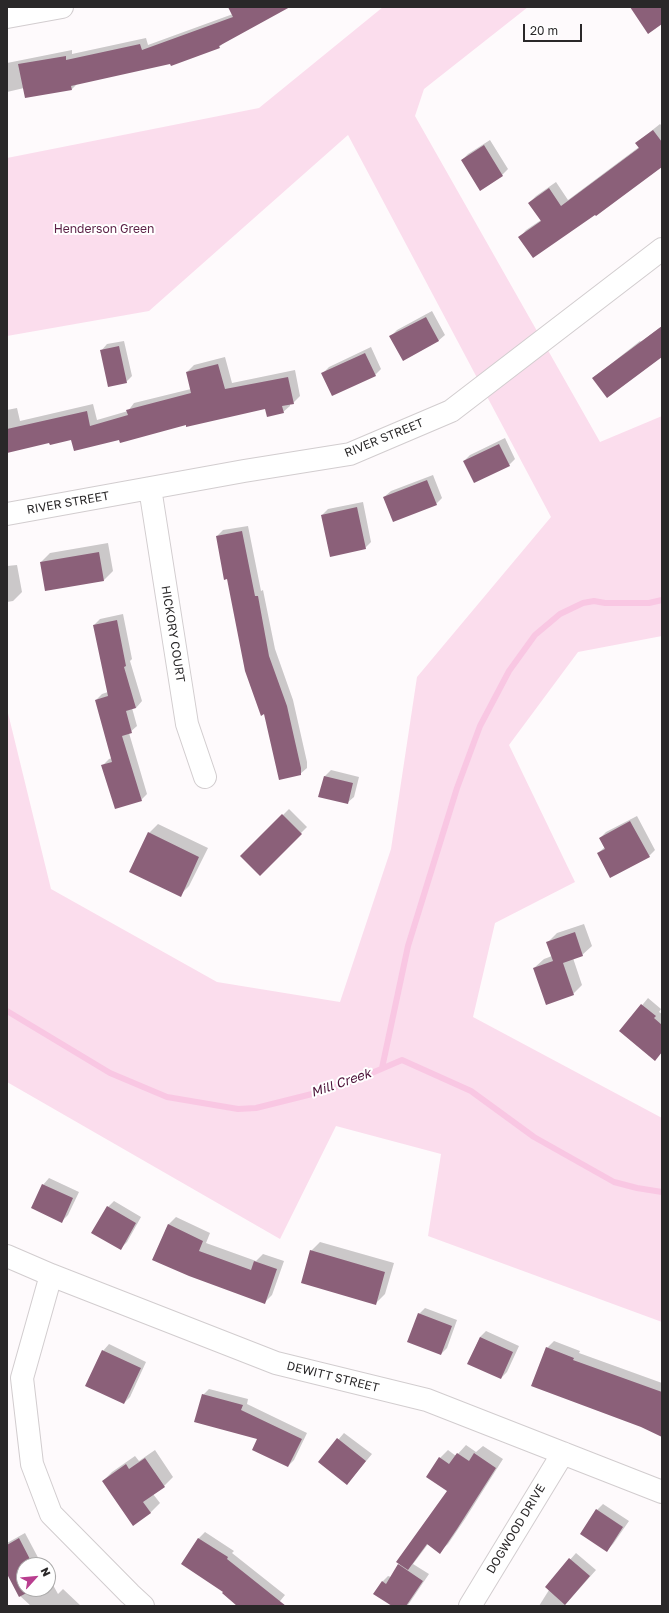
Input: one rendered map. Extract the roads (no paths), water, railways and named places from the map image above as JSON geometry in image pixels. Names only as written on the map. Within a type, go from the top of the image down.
[{"type":"street","points":[[7,17],[62,7]]},
{"type":"street","name":"RIVER STREET","points":[[7,514],[244,471],[350,454],[451,411],[662,249]]},
{"type":"street","name":"HICKORY COURT","points":[[150,488],[187,724],[205,777]]},
{"type":"street","name":"DEWITT STREET","points":[[7,1256],[51,1275],[276,1363],[427,1400],[662,1492]]},
{"type":"street","points":[[51,1275],[22,1378],[32,1464],[51,1514],[143,1606]]},
{"type":"street","name":"DOGWOOD DRIVE","points":[[470,1606],[563,1453]]},
{"type":"waterway","points":[[382,1068],[408,946],[457,788],[480,726],[509,671],[535,635],[560,614],[583,603],[594,601],[605,603],[649,603],[662,600]]},
{"type":"waterway","name":"Mill Creek","points":[[7,1011],[110,1073],[167,1097],[238,1109],[256,1108],[320,1092],[351,1082],[402,1060],[471,1091],[534,1137],[614,1182],[662,1192]]},
{"type":"park label","name":"Henderson Green","points":[[104,229]]}]
